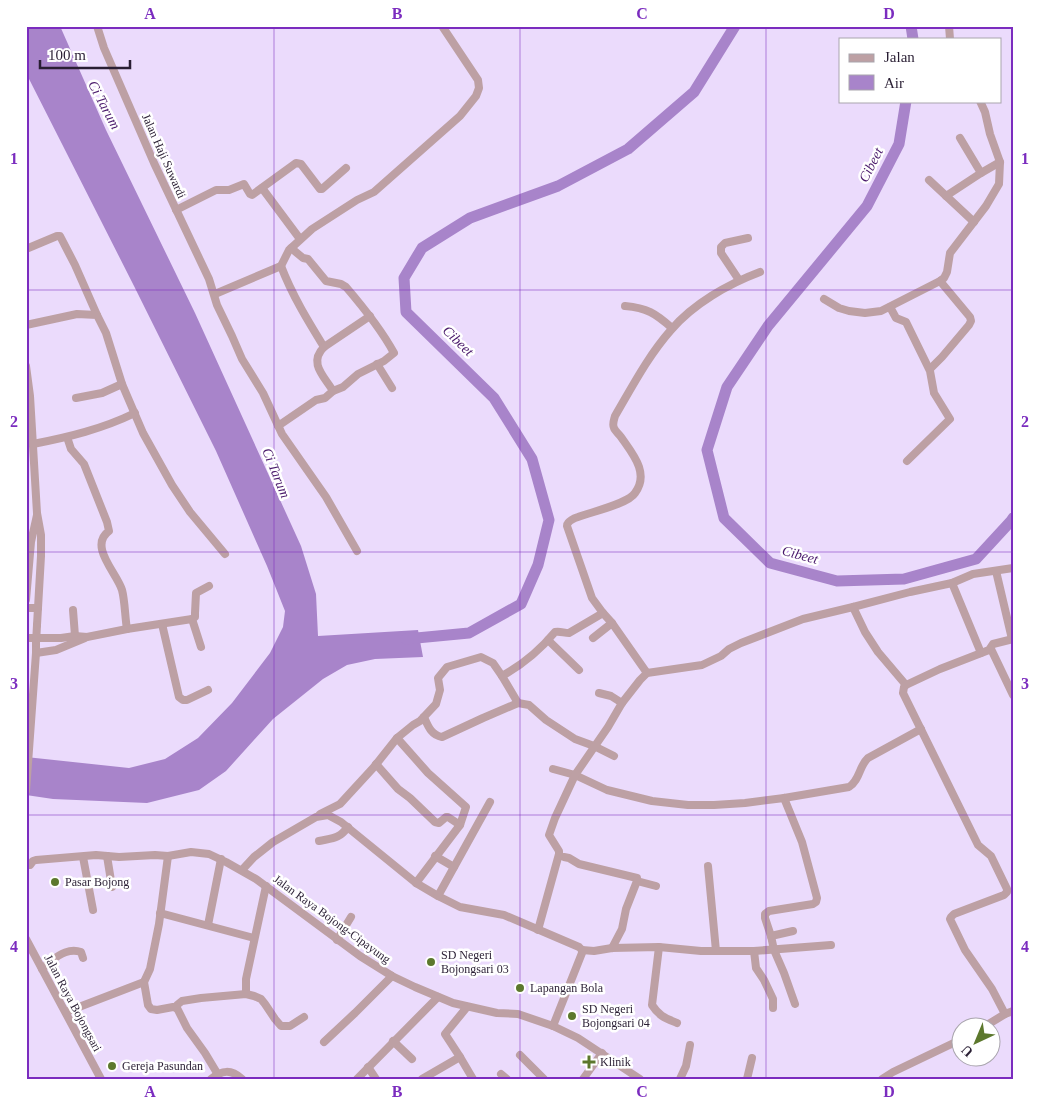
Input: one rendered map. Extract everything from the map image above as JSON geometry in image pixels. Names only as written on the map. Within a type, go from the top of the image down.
[{"type":"street","name":"Jalan Haji Suwardi","points":[[97,26],[122,91],[209,279],[217,305],[242,359],[263,393],[289,445],[326,497],[357,551]]},
{"type":"street","points":[[324,347],[304,313],[281,266],[291,248],[300,239],[357,200],[374,192],[460,116],[476,96],[478,80],[442,26]]},
{"type":"street","points":[[824,299],[839,308],[849,311],[864,313],[881,311],[944,278],[947,272],[950,253],[986,206],[997,188],[999,180],[1000,162],[980,102]]},
{"type":"street","points":[[960,138],[981,172]]},
{"type":"street","points":[[946,196],[981,172],[1000,162]]},
{"type":"street","points":[[176,210],[216,190],[229,190],[244,184],[252,195],[296,163],[301,164],[322,190],[346,168]]},
{"type":"street","points":[[929,180],[974,222]]},
{"type":"street","points":[[262,188],[300,239]]},
{"type":"street","points":[[26,249],[61,236],[106,332],[122,384],[143,433],[181,499],[225,554]]},
{"type":"street","points":[[740,280],[721,253],[721,247],[726,243],[748,238]]},
{"type":"street","points":[[278,426],[316,400],[325,398],[343,387],[358,374],[384,361],[394,353],[370,316],[343,285],[326,281],[308,260],[291,248]]},
{"type":"street","points":[[215,294],[281,266]]},
{"type":"street","points":[[647,673],[592,598],[567,526],[569,521],[631,498],[635,493],[640,482],[639,465],[614,428],[613,423],[615,416],[642,370],[672,328],[692,309],[740,280],[760,272]]},
{"type":"street","points":[[930,369],[971,321],[970,317],[940,281]]},
{"type":"street","points":[[624,306],[644,309],[658,315],[672,328]]},
{"type":"street","points":[[890,307],[896,318],[906,322],[930,369],[934,393],[950,419],[907,461]]},
{"type":"street","points":[[26,325],[77,314],[97,315]]},
{"type":"street","points":[[333,392],[316,365],[319,352],[370,316]]},
{"type":"street","points":[[377,364],[392,388]]},
{"type":"street","points":[[26,366],[30,396],[37,513],[41,530],[34,689],[26,791]]},
{"type":"street","points":[[76,398],[102,393],[122,384]]},
{"type":"street","points":[[33,444],[92,431],[115,423],[135,413]]},
{"type":"street","points":[[67,437],[71,449],[84,464],[110,531],[105,534],[103,539],[103,555],[120,584],[123,593],[127,629]]},
{"type":"street","points":[[26,600],[31,542],[37,513]]},
{"type":"street","points":[[538,930],[559,854],[550,838],[550,832],[575,775],[622,703],[647,673],[702,664],[721,656],[729,649],[741,643],[803,619],[952,583],[974,574],[1013,568]]},
{"type":"street","points":[[996,571],[1013,639],[993,644],[991,649],[906,685],[903,693],[978,845],[991,856],[1007,889],[1006,894],[954,914],[950,919],[965,950],[1009,1012]]},
{"type":"street","points":[[952,583],[981,653]]},
{"type":"street","points":[[36,653],[56,650],[86,637],[192,619],[195,616],[196,593],[209,586]]},
{"type":"street","points":[[853,607],[865,632],[878,652],[906,685]]},
{"type":"street","points":[[26,608],[38,608]]},
{"type":"street","points":[[72,610],[74,636]]},
{"type":"street","points":[[502,676],[533,654],[555,632],[569,633],[603,613]]},
{"type":"street","points":[[192,619],[201,647]]},
{"type":"street","points":[[593,638],[612,623]]},
{"type":"street","points":[[162,624],[179,697],[187,700],[208,690]]},
{"type":"street","points":[[26,638],[86,637]]},
{"type":"street","points":[[61,638],[63,646]]},
{"type":"street","points":[[548,640],[579,670]]},
{"type":"street","points":[[991,649],[1013,695]]},
{"type":"street","points":[[242,870],[263,849],[316,816],[340,804],[376,764],[396,738],[420,721],[436,704],[440,690],[438,678],[445,668],[481,657],[493,663],[518,703]]},
{"type":"street","points":[[599,694],[612,696],[622,703]]},
{"type":"street","points":[[424,717],[430,729],[437,736],[442,737],[518,703],[528,705],[569,736],[614,756]]},
{"type":"street","points":[[554,769],[575,775],[607,790],[672,804],[714,805],[784,798],[849,787],[855,783],[863,763],[868,758],[921,729]]},
{"type":"street","points":[[396,738],[428,773],[466,806],[460,825],[416,883]]},
{"type":"street","points":[[376,764],[398,789],[435,822],[439,824],[446,816],[460,825]]},
{"type":"street","points":[[784,798],[802,842],[817,898],[813,904],[766,912],[765,918],[774,950],[795,1004]]},
{"type":"street","points":[[438,896],[490,802]]},
{"type":"street","points":[[316,816],[334,818],[348,827],[416,883],[438,896],[460,906],[504,915],[580,947],[582,950],[659,947],[692,951],[754,952],[831,944]]},
{"type":"street","points":[[319,841],[343,834],[348,827]]},
{"type":"street","name":"Jalan Raya Bojong-Cipayung","points":[[26,864],[30,865],[36,860],[96,855],[119,857],[168,856],[191,852],[209,854],[242,870],[337,940],[392,976],[438,997],[497,1013],[518,1014],[553,1026],[578,1038],[640,1079]]},
{"type":"street","points":[[107,856],[112,887]]},
{"type":"street","points":[[66,1012],[144,982],[149,974],[151,965],[168,856]]},
{"type":"street","points":[[435,856],[454,867]]},
{"type":"street","points":[[83,857],[93,910]]},
{"type":"street","points":[[564,857],[579,864],[635,877],[637,881],[656,886]]},
{"type":"street","points":[[208,925],[221,859]]},
{"type":"street","points":[[708,866],[716,951]]},
{"type":"street","points":[[612,948],[622,929],[626,909],[637,881]]},
{"type":"street","points":[[246,994],[246,979],[266,886]]},
{"type":"street","points":[[160,913],[254,938]]},
{"type":"street","points":[[337,940],[351,917]]},
{"type":"street","points":[[771,936],[793,930]]},
{"type":"street","name":"Jalan Raya Bojongsari","points":[[26,939],[101,1079]]},
{"type":"street","points":[[659,947],[652,1005],[664,1017],[677,1022]]},
{"type":"street","points":[[42,968],[64,952],[72,950],[81,952],[83,958]]},
{"type":"street","points":[[553,1026],[582,950]]},
{"type":"street","points":[[754,952],[756,968],[773,999],[773,1008]]},
{"type":"street","points":[[324,1042],[392,976]]},
{"type":"street","points":[[144,982],[148,1005],[151,1009],[177,1008]]},
{"type":"street","points":[[177,1008],[178,1004],[184,1000],[246,994],[261,1000],[281,1026],[290,1026],[304,1017]]},
{"type":"street","points":[[356,1079],[438,997]]},
{"type":"street","points":[[467,1006],[445,1034],[474,1079]]},
{"type":"street","points":[[177,1008],[187,1028],[205,1053],[214,1076],[222,1071],[235,1074],[242,1079]]},
{"type":"street","points":[[394,1041],[412,1060]]},
{"type":"street","points":[[882,1079],[892,1072],[952,1044]]},
{"type":"street","points":[[680,1079],[686,1066],[690,1045]]},
{"type":"street","points":[[582,1079],[602,1053]]},
{"type":"street","points":[[520,1055],[544,1079]]},
{"type":"street","points":[[422,1079],[460,1057]]},
{"type":"street","points":[[748,1079],[752,1058]]},
{"type":"street","points":[[368,1068],[376,1079]]},
{"type":"water","points":[[26,26],[60,26],[106,130],[195,313],[301,546],[316,594],[318,636],[418,630],[423,657],[375,659],[347,665],[323,679],[273,719],[226,771],[199,790],[147,803],[53,799],[26,795],[26,757],[129,768],[165,759],[198,738],[232,703],[270,653],[283,627],[285,611],[216,451],[26,73]]},
{"type":"waterway","name":"Cibeet","points":[[406,639],[469,633],[521,604],[538,565],[549,520],[532,459],[494,398],[406,312],[404,278],[422,248],[470,218],[558,186],[628,149],[694,92],[735,26]]},
{"type":"waterway","name":"Cibeet","points":[[911,26],[913,38]]},
{"type":"waterway","name":"Cibeet","points":[[906,102],[899,144],[867,206],[768,326],[727,387],[707,450],[724,518],[770,563],[837,581],[904,579],[976,559],[1013,518]]},
{"type":"place","name":"Pasar Bojong","points":[[55,882]]},
{"type":"place","name":"SD Negeri Bojongsari 03","points":[[431,962]]},
{"type":"place","name":"Lapangan Bola","points":[[520,988]]},
{"type":"place","name":"SD Negeri Bojongsari 04","points":[[572,1016]]},
{"type":"place","name":"Klinik","points":[[589,1062]]},
{"type":"place","name":"Gereja Pasundan","points":[[112,1066]]},
{"type":"water label","name":"Ci Tarum","points":[[104,105]]},
{"type":"water label","name":"Ci Tarum","points":[[276,473]]}]
